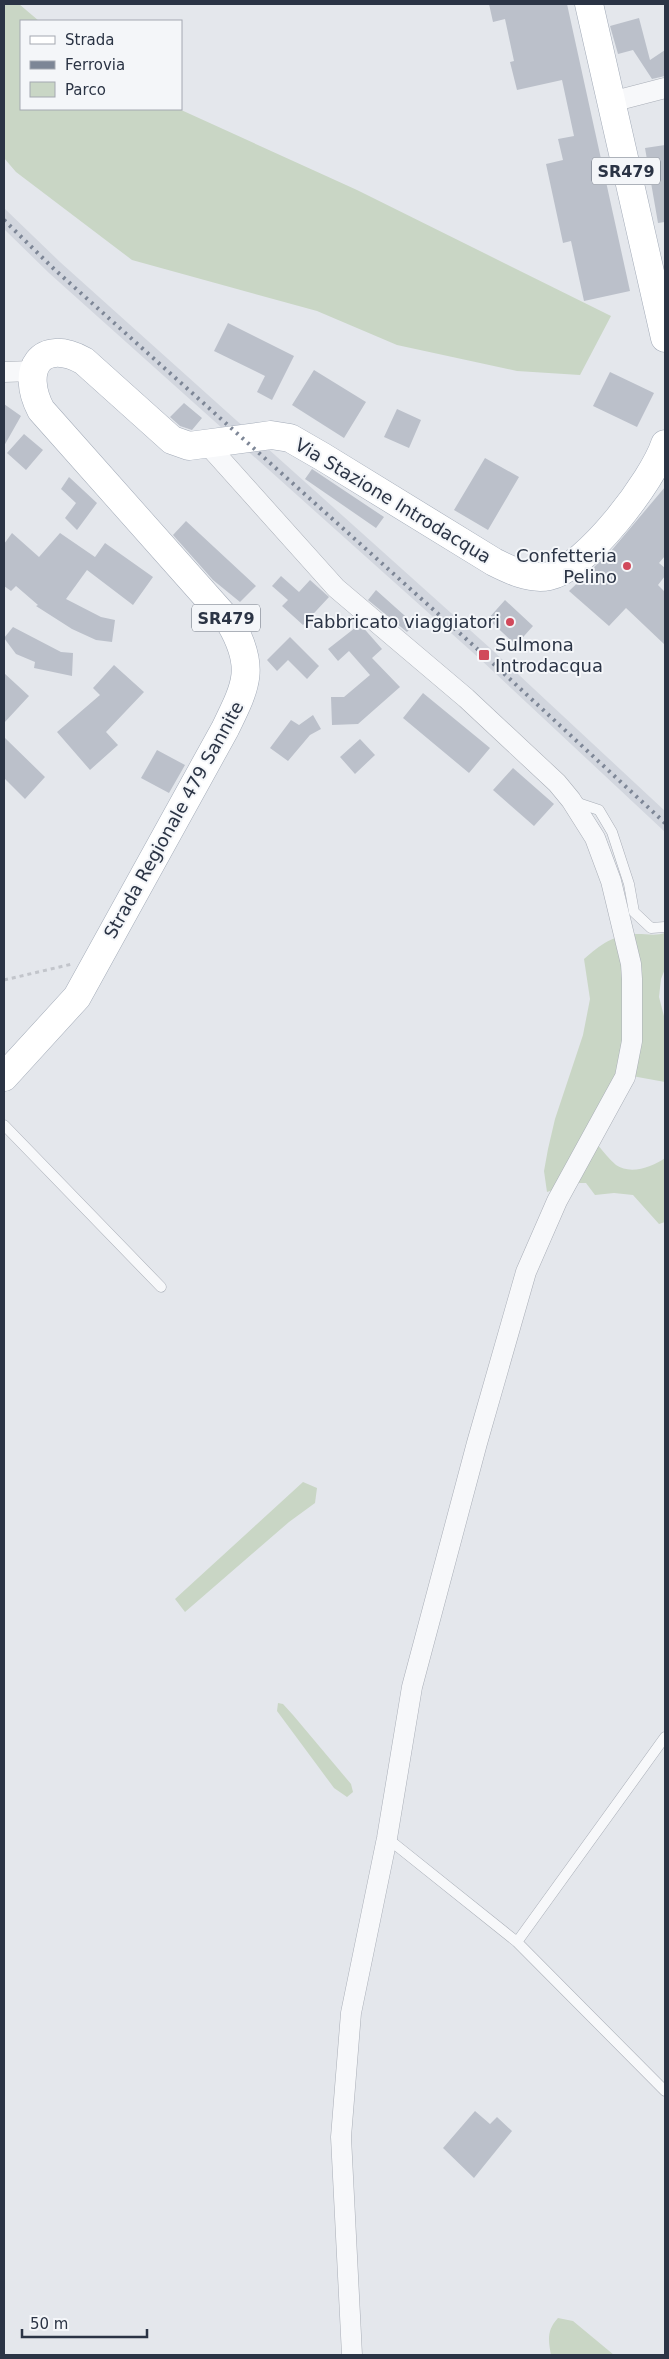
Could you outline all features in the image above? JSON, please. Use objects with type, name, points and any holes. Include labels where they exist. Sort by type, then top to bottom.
[{"type":"main road","name":"SR479","points":[[589,4],[665,338]]},
{"type":"main road","points":[[32,371],[38,361],[49,355],[73,355],[84,361],[172,440],[189,446],[207,444]]},
{"type":"main road","name":"Strada Regionale 479 Sannite","points":[[4,1077],[77,997],[229,722],[244,692],[247,662],[242,642],[231,624],[41,410],[34,398],[32,371]]},
{"type":"main road","name":"Via Stazione Introdacqua","points":[[207,444],[271,435],[290,438],[494,562],[521,574],[542,577],[560,572],[594,545],[635,497],[648,478],[665,444]]},
{"type":"street","points":[[611,102],[665,88]]},
{"type":"street","points":[[4,372],[32,371]]},
{"type":"street","points":[[207,444],[336,588],[466,698],[557,783],[571,800],[595,838],[611,881],[631,964],[633,992],[630,1062],[618,1094],[546,1223],[519,1293],[412,1687],[387,1838],[351,2012],[340,2137],[352,2355]]},
{"type":"lane","points":[[571,800],[599,810],[612,832],[629,884],[634,912],[651,928],[665,927]]},
{"type":"lane","points":[[4,1125],[162,1288]]},
{"type":"lane","points":[[517,1942],[665,1736]]},
{"type":"lane","points":[[387,1838],[517,1942],[665,2091]]},
{"type":"path","points":[[4,980],[99,957]]},
{"type":"shaded area","points":[[4,208],[60,262],[490,648],[665,811],[665,832],[480,659],[49,273],[4,229]]},
{"type":"green space","points":[[4,4],[19,4],[38,20],[20,20],[20,110],[181,110],[357,190],[611,316],[580,375],[517,371],[397,345],[317,311],[132,260],[16,172],[4,158]]},
{"type":"green space","points":[[665,933],[665,969],[661,979],[659,997],[665,1020],[665,1082],[632,1076],[597,1144],[608,1158],[622,1168],[641,1169],[665,1158],[665,1222],[659,1224],[633,1195],[614,1193],[595,1195],[586,1183],[574,1183],[547,1192],[544,1171],[555,1119],[583,1035],[590,999],[584,959],[614,938],[629,934]]},
{"type":"green space","points":[[303,1482],[317,1488],[315,1503],[289,1522],[185,1612],[175,1599]]},
{"type":"green space","points":[[278,1703],[283,1704],[293,1715],[351,1784],[353,1792],[347,1797],[334,1788],[277,1711]]},
{"type":"green space","points":[[558,2318],[573,2321],[614,2355],[551,2355],[549,2335]]},
{"type":"building","points":[[489,4],[567,4],[630,291],[584,301],[571,241],[563,243],[546,164],[563,160],[558,139],[574,136],[562,80],[517,90],[510,62],[514,61],[505,19],[493,22]]},
{"type":"building","points":[[639,18],[650,60],[665,50],[665,76],[652,79],[633,50],[618,54],[610,26]]},
{"type":"building","points":[[665,145],[665,222],[658,223],[645,148]]},
{"type":"building","points":[[228,323],[294,356],[272,400],[257,392],[265,376],[214,351]]},
{"type":"building","points":[[314,370],[366,402],[344,438],[292,405]]},
{"type":"building","points":[[610,372],[654,393],[637,427],[593,406]]},
{"type":"building","points":[[184,403],[202,418],[192,430],[180,426],[170,417]]},
{"type":"building","points":[[4,404],[21,416],[4,446]]},
{"type":"building","points":[[397,409],[421,420],[409,448],[384,437]]},
{"type":"building","points":[[24,434],[43,450],[26,470],[7,453]]},
{"type":"building","points":[[485,458],[519,477],[488,530],[454,510]]},
{"type":"building","points":[[312,469],[384,517],[376,528],[305,479]]},
{"type":"building","points":[[69,477],[97,503],[77,530],[65,518],[76,503],[61,489]]},
{"type":"building","name":"Confetteria Pelino","points":[[665,487],[665,556],[659,563],[665,568],[665,576],[658,585],[665,592],[665,645],[626,608],[609,626],[569,591],[611,551]]},
{"type":"building","points":[[186,521],[256,586],[240,602],[213,580],[173,535]]},
{"type":"building","points":[[12,533],[39,557],[60,533],[95,557],[105,543],[153,577],[133,605],[87,570],[66,599],[101,617],[115,620],[112,642],[96,640],[72,629],[36,606],[38,605],[16,586],[11,591],[4,586],[4,544]]},
{"type":"building","points":[[281,576],[299,592],[310,580],[329,597],[303,625],[282,606],[288,600],[272,586]]},
{"type":"building","points":[[376,590],[414,624],[407,632],[368,600]]},
{"type":"building","name":"Fabbricato viaggiatori","points":[[505,600],[533,626],[516,645],[488,619]]},
{"type":"building","points":[[360,624],[382,649],[372,658],[400,687],[358,724],[332,725],[331,697],[344,697],[370,675],[349,651],[338,661],[328,649]]},
{"type":"building","points":[[13,627],[61,652],[73,653],[72,676],[34,668],[35,662],[16,654],[4,638]]},
{"type":"building","points":[[290,637],[319,666],[307,679],[288,660],[277,671],[267,660]]},
{"type":"building","points":[[114,665],[144,692],[106,732],[118,745],[90,770],[57,732],[100,695],[93,688]]},
{"type":"building","points":[[4,673],[29,696],[4,723]]},
{"type":"building","points":[[423,693],[490,748],[469,773],[403,718]]},
{"type":"building","points":[[313,715],[321,729],[310,735],[288,761],[270,748],[291,720],[299,725]]},
{"type":"building","points":[[4,737],[45,777],[25,799],[4,778]]},
{"type":"building","points":[[360,739],[375,755],[355,774],[340,757]]},
{"type":"building","points":[[157,750],[185,765],[169,793],[141,778]]},
{"type":"building","points":[[513,768],[554,804],[534,826],[493,790]]},
{"type":"building","points":[[475,2111],[490,2124],[497,2117],[512,2131],[474,2178],[443,2148]]},
{"type":"railway","points":[[4,220],[54,269],[484,655],[665,823]]},
{"type":"place","name":"Confetteria Pelino","points":[[627,566]]},
{"type":"place","name":"Fabbricato viaggiatori","points":[[510,622]]},
{"type":"place","name":"Sulmona Introdacqua","points":[[484,655]]}]
